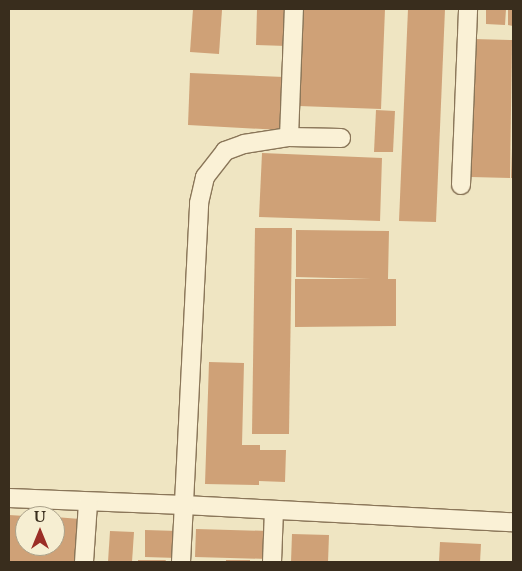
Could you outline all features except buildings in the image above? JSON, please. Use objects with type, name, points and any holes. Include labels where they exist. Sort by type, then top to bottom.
[{"type":"street","points":[[289,137],[294,9]]},
{"type":"street","points":[[461,185],[468,9]]},
{"type":"street","points":[[181,562],[198,203],[205,177],[212,164],[225,150],[244,144],[289,137],[342,138]]},
{"type":"street","points":[[9,498],[513,522]]},
{"type":"street","points":[[84,562],[88,503]]},
{"type":"street","points":[[272,562],[274,510]]}]
